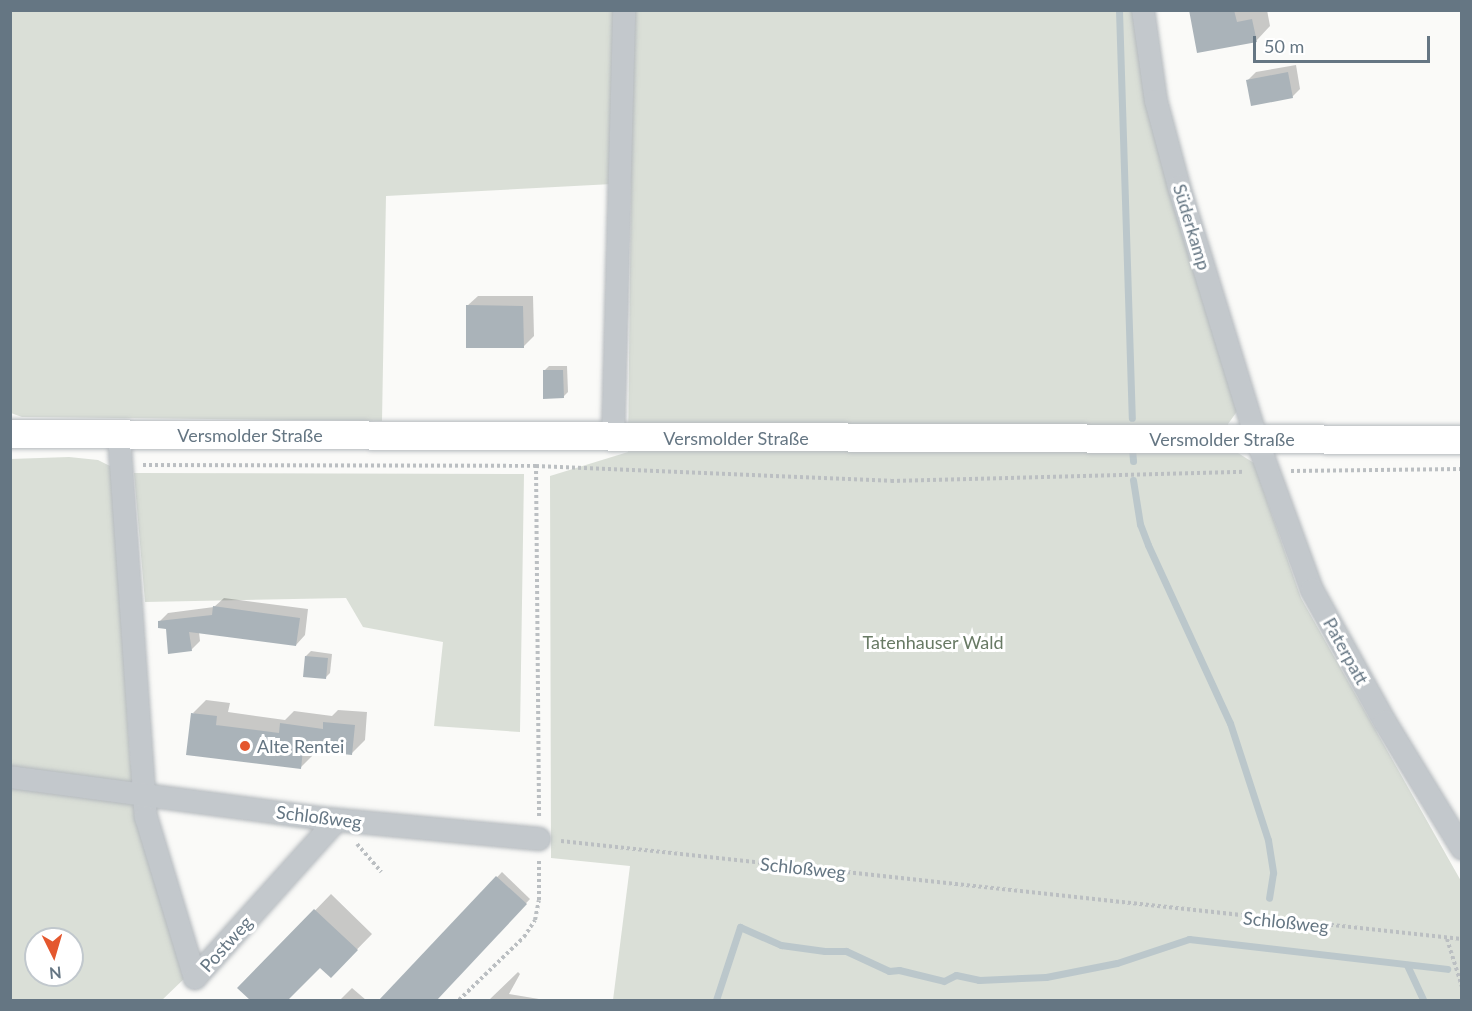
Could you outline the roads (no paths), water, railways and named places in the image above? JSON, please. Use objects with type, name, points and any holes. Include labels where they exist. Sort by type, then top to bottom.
[{"type":"main road","name":"Versmolder Straße","points":[[10,434],[1461,440]]},
{"type":"street","points":[[613,438],[624,10]]},
{"type":"street","name":"Süderkamp","points":[[1143,10],[1156,101],[1179,187],[1257,440]]},
{"type":"street","points":[[119,435],[144,794]]},
{"type":"street","name":"Paterpatt","points":[[1257,440],[1312,590],[1385,722],[1461,848]]},
{"type":"street","name":"Schloßweg","points":[[10,777],[337,820],[539,838]]},
{"type":"street","name":"Postweg","points":[[144,794],[146,817],[195,978],[337,820]]},
{"type":"waterway","points":[[1119,10],[1132,418]]},
{"type":"waterway","points":[[1132,449],[1133,461]]},
{"type":"waterway","points":[[1133,480],[1140,524],[1148,545],[1230,723],[1268,840],[1273,873],[1269,898]]},
{"type":"waterway","points":[[716,1000],[740,927],[781,945],[825,951],[846,951],[889,971],[899,970],[944,981],[956,975],[979,980],[1046,977],[1117,963],[1189,939],[1447,969]]},
{"type":"waterway","points":[[1407,965],[1423,1000]]},
{"type":"place","name":"Alte Rentei","points":[[245,746]]},
{"type":"park label","name":"Tatenhauser Wald","points":[[933,642]]}]
